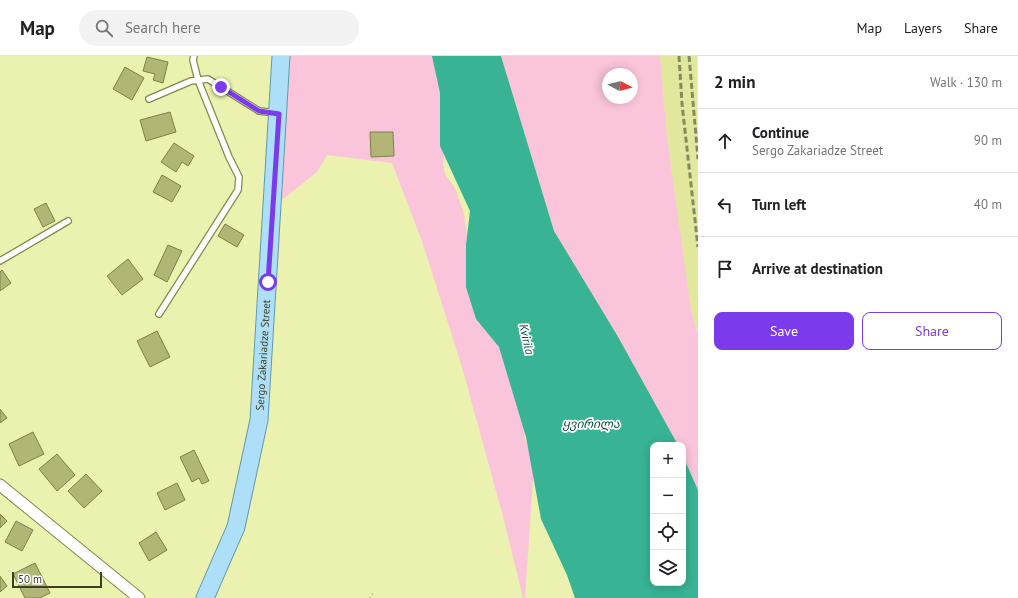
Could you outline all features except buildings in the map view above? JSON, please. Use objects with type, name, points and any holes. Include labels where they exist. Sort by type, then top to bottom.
[{"type":"main road","name":"Sergo Zakariadze Street","points":[[205,598],[236,527],[260,420],[282,56]]},
{"type":"street","points":[[0,485],[139,598]]},
{"type":"lane","points":[[159,314],[238,190],[239,177],[229,157],[198,80],[193,60],[194,56]]},
{"type":"lane","points":[[149,99],[191,81],[208,79],[259,111],[279,114]]},
{"type":"lane","points":[[0,261],[68,221]]},
{"type":"path","points":[[370,598],[374,591]]},
{"type":"shaded area","points":[[288,56],[437,56],[448,107],[443,166],[446,176],[455,188],[464,214],[472,274],[522,407],[525,439],[534,464],[525,598],[523,598],[504,520],[462,367],[422,241],[392,163],[327,155],[317,172],[268,211],[271,113],[288,91]]},
{"type":"shaded area","points":[[501,56],[660,56],[667,137],[691,309],[698,335],[698,490],[686,463],[686,442],[676,442],[617,335],[554,231]]},
{"type":"shaded area","points":[[660,56],[697,56],[698,335],[691,309],[667,137]]},
{"type":"water","name":"ყვირილა","points":[[432,56],[501,56],[554,231],[617,335],[676,442],[650,442],[650,586],[686,586],[686,463],[698,490],[698,598],[575,598],[567,575],[541,519],[526,437],[499,347],[476,319],[466,287],[466,245],[470,211],[440,146],[440,93]]},
{"type":"railway","points":[[679,56],[682,104],[698,247]]},
{"type":"railway","points":[[689,56],[698,159]]},
{"type":"route","points":[[221,87],[259,111],[279,114],[268,282]]},
{"type":"water label","name":"Kvirila","points":[[527,339]]}]
